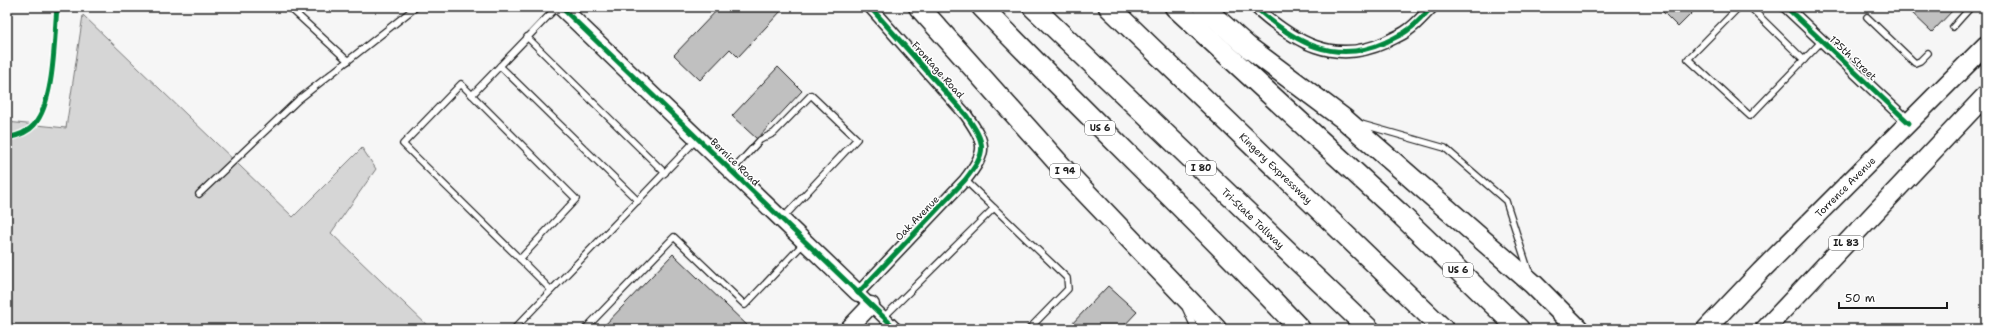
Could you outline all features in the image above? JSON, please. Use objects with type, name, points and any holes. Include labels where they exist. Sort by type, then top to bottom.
[{"type":"highway","name":"I 94","points":[[919,7],[1070,176],[1216,329]]},
{"type":"highway","name":"US 6","points":[[982,7],[1122,150],[1221,246],[1300,329]]},
{"type":"highway","name":"Tri-State Tollway","points":[[1033,7],[1369,329]]},
{"type":"highway","name":"Kingery Expressway","points":[[1109,7],[1443,329]]},
{"type":"highway","name":"US 6","points":[[1175,7],[1398,212],[1519,329]]},
{"type":"highway","points":[[1203,7],[1248,47],[1344,118],[1533,284],[1578,329]]},
{"type":"main road","name":"Torrence Avenue","points":[[1706,329],[1761,271],[1986,45]]},
{"type":"main road","name":"IL 83","points":[[1766,329],[1986,95]]},
{"type":"street","name":"Bernice Road","points":[[561,7],[896,329]]},
{"type":"street","name":"Frontage Road","points":[[870,7],[966,114],[979,134],[982,143],[981,151]]},
{"type":"street","points":[[1255,7],[1288,34],[1310,46],[1352,53],[1372,48],[1408,30],[1432,7]]},
{"type":"street","name":"175th Street","points":[[1786,7],[1909,123]]},
{"type":"street","name":"Oak Avenue","points":[[858,293],[965,180],[975,168],[981,151]]},
{"type":"street","points":[[848,329],[872,305]]},
{"type":"lane","points":[[289,7],[348,61]]},
{"type":"lane","points":[[200,194],[298,100],[416,7]]},
{"type":"lane","points":[[472,95],[557,7]]},
{"type":"lane","points":[[1738,7],[1688,59],[1750,116],[1822,42]]},
{"type":"lane","points":[[1750,7],[1804,60]]},
{"type":"lane","points":[[1953,27],[1971,7]]},
{"type":"lane","points":[[1867,17],[1915,63],[1920,61],[1928,53]]},
{"type":"lane","points":[[527,37],[665,173]]},
{"type":"lane","points":[[500,66],[638,201]]},
{"type":"lane","points":[[520,259],[576,199],[461,84],[403,144],[520,259],[552,290]]},
{"type":"lane","points":[[732,171],[760,140],[774,133],[810,95],[857,139],[782,219]]},
{"type":"lane","points":[[1344,118],[1445,148],[1506,201],[1533,284]]},
{"type":"lane","points":[[514,329],[698,138]]},
{"type":"lane","points":[[965,180],[1067,278],[1068,289],[1029,329]]},
{"type":"lane","points":[[884,317],[994,208]]},
{"type":"lane","points":[[586,329],[674,237],[745,304],[806,242]]},
{"type":"lane","points":[[1175,287],[1195,329]]},
{"type":"shaded area","points":[[83,15],[293,217],[362,148],[376,169],[331,233],[431,329],[7,329],[7,122],[66,128]]},
{"type":"building","points":[[720,7],[779,7],[782,10],[738,57],[730,49],[700,80],[674,55]]},
{"type":"building","points":[[1658,7],[1696,7],[1697,8],[1678,27]]},
{"type":"building","points":[[1911,7],[1956,7],[1932,32],[1909,10]]},
{"type":"building","points":[[778,67],[802,91],[757,139],[732,116]]},
{"type":"building","points":[[673,254],[751,329],[601,329]]},
{"type":"building","points":[[1108,286],[1137,312],[1121,329],[1067,329]]},
{"type":"cycle path","points":[[7,138],[29,130],[41,114],[46,101],[50,85],[54,52],[57,7]]},
{"type":"cycle path","points":[[561,7],[896,329]]},
{"type":"cycle path","points":[[858,293],[965,180],[978,162],[982,148],[978,133],[966,115],[870,7]]},
{"type":"cycle path","points":[[1255,7],[1270,20],[1300,40],[1316,47],[1332,51],[1349,52],[1367,49],[1406,32],[1432,7]]},
{"type":"cycle path","points":[[1786,7],[1909,123]]}]
